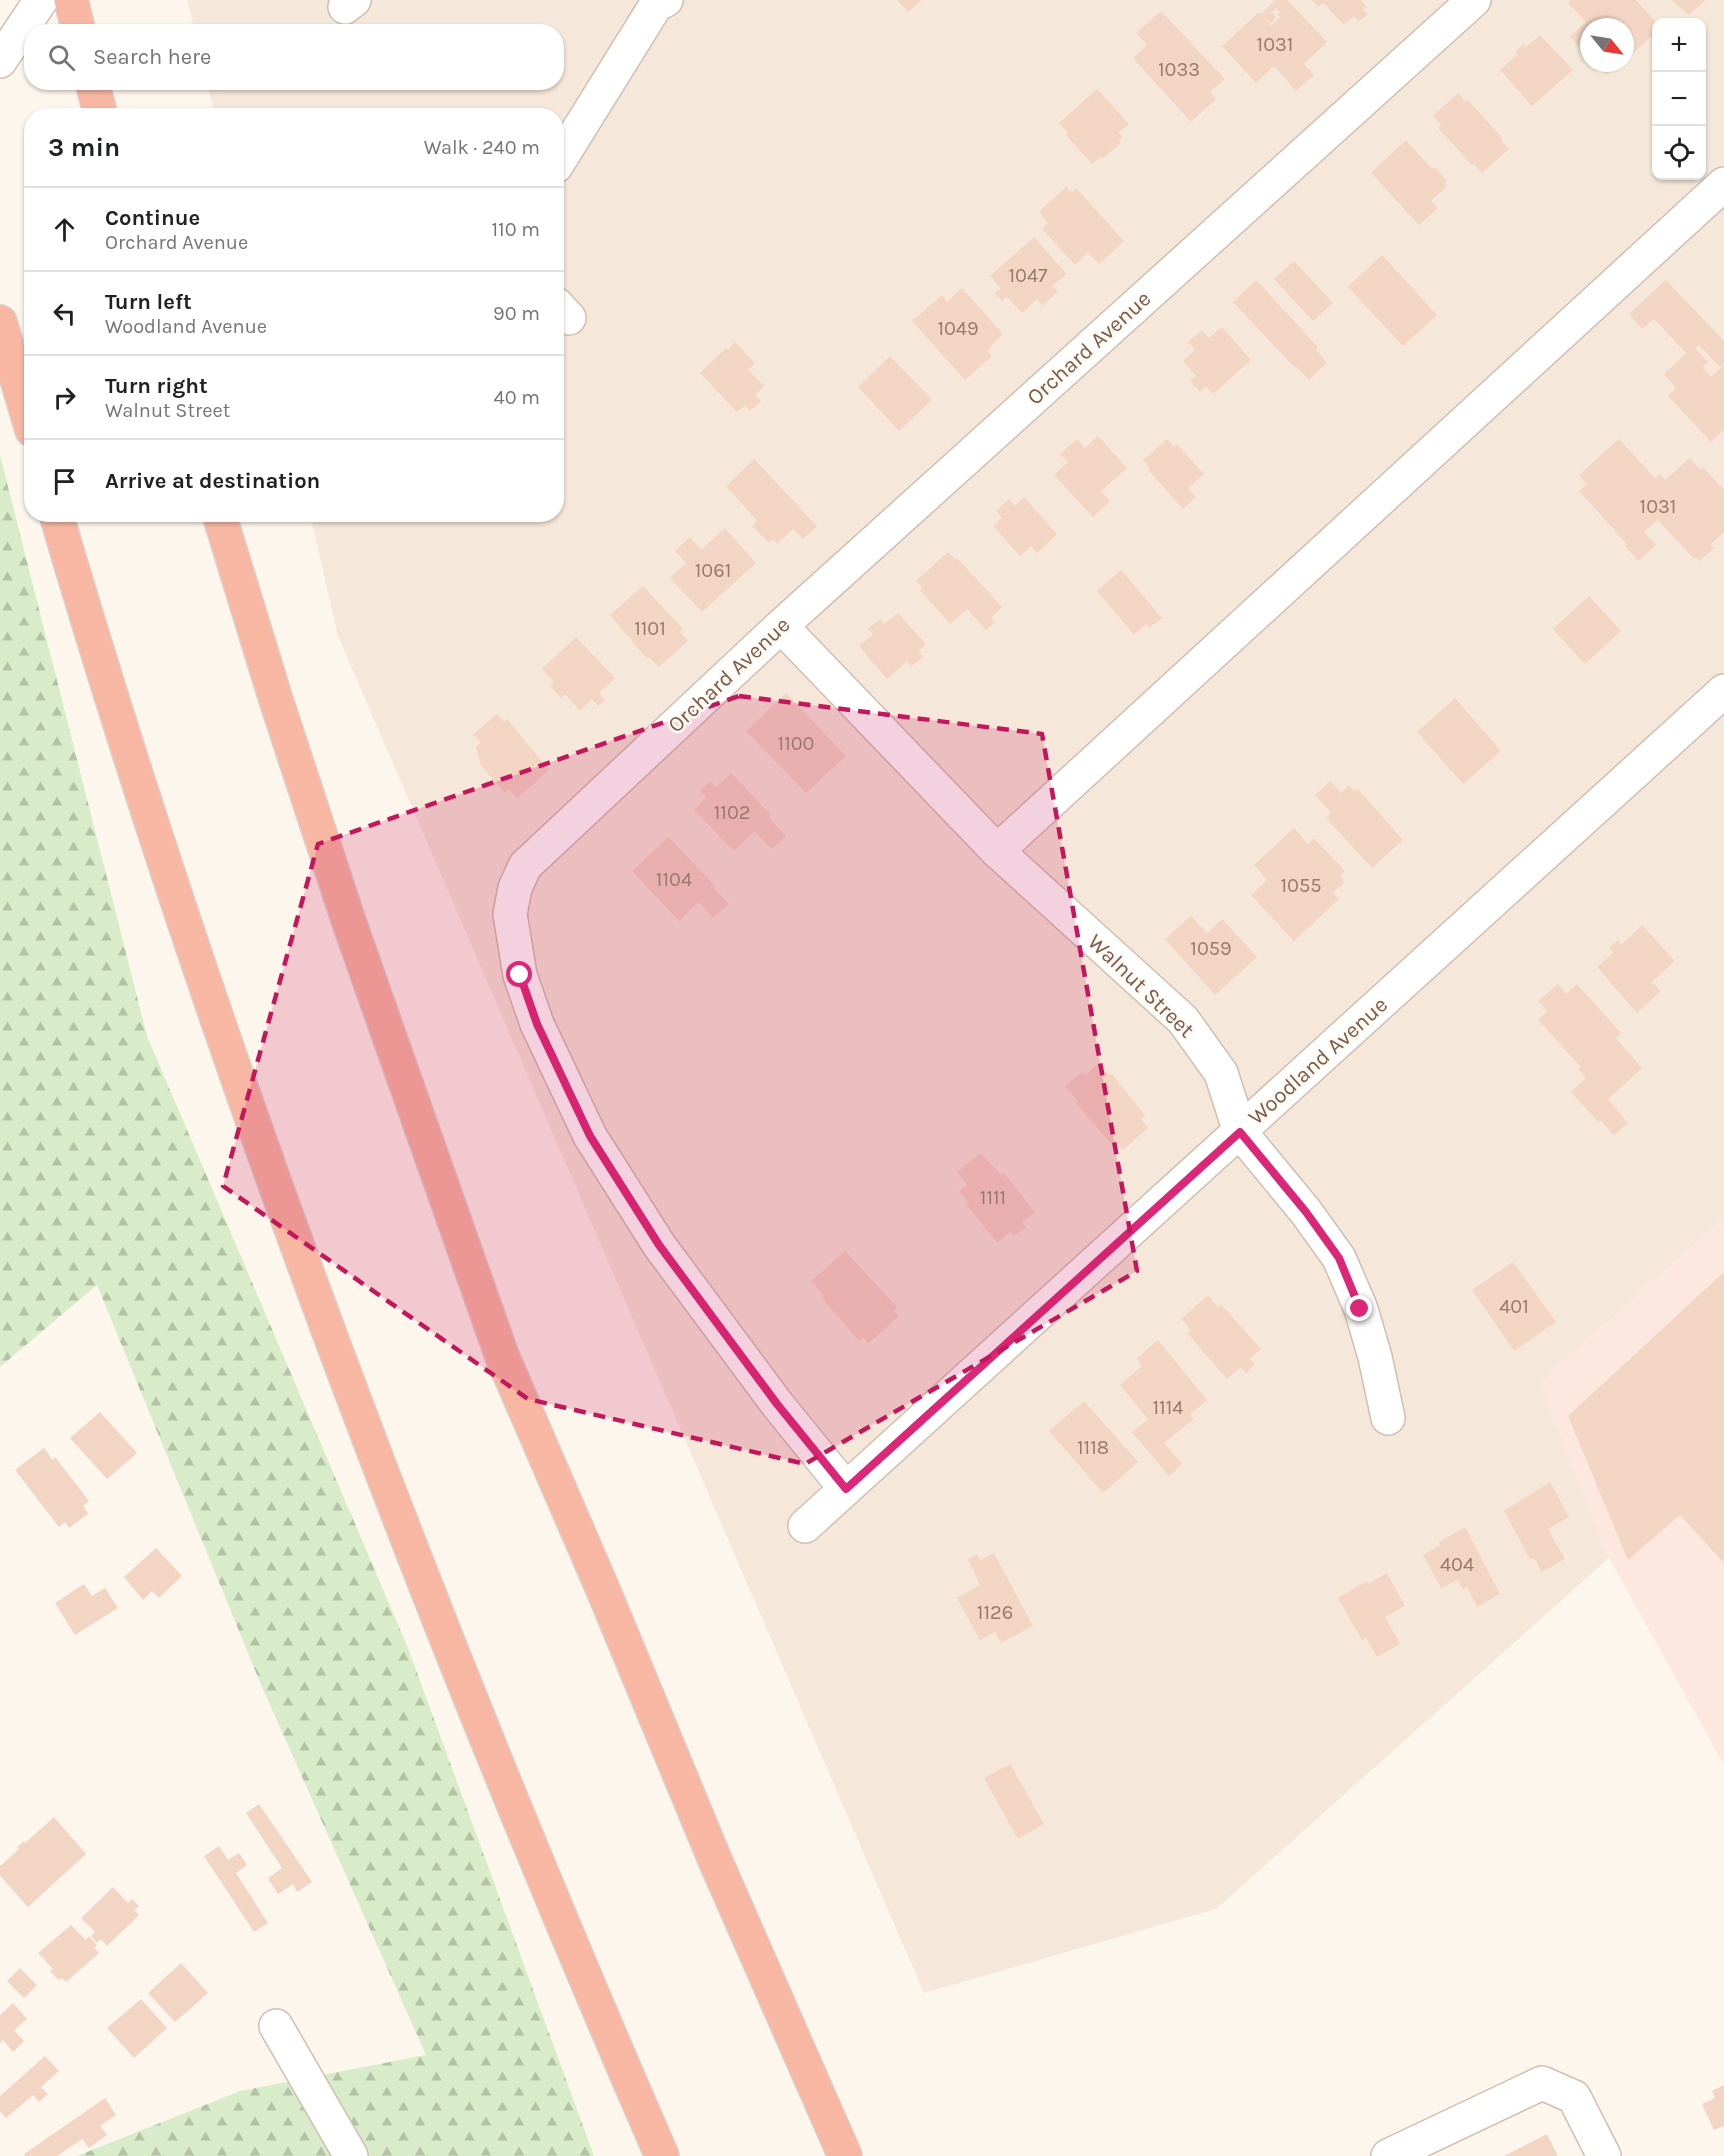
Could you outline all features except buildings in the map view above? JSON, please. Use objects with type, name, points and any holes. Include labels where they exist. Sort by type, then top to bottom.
[{"type":"highway","points":[[71,0],[77,24]]},
{"type":"highway","points":[[94,90],[99,108]]},
{"type":"highway","points":[[0,322],[24,403]]},
{"type":"highway","points":[[58,522],[83,607],[202,976],[320,1312],[420,1574],[574,1953],[662,2156]]},
{"type":"highway","points":[[221,522],[276,700],[345,911],[502,1356],[604,1592],[720,1871],[845,2156]]},
{"type":"street","points":[[25,24],[41,0]]},
{"type":"street","points":[[564,153],[656,5],[666,0]]},
{"type":"street","name":"Orchard Avenue","points":[[846,1489],[777,1404],[659,1245],[590,1136],[537,1024],[520,975],[510,914],[514,888],[525,866],[781,626],[1474,0]]},
{"type":"street","points":[[0,61],[24,25]]},
{"type":"street","points":[[997,851],[1724,184]]},
{"type":"street","name":"Walnut Street","points":[[781,626],[997,851],[1183,1020],[1221,1073],[1240,1132],[1306,1212],[1339,1258],[1364,1319],[1375,1357],[1388,1419]]},
{"type":"street","name":"Woodland Avenue","points":[[804,1526],[1724,691]]},
{"type":"street","points":[[276,2026],[351,2156]]},
{"type":"street","points":[[1388,2156],[1542,2083],[1574,2097],[1604,2156]]},
{"type":"highlighted area","points":[[739,696],[1042,734],[1137,1271],[805,1464],[528,1399],[223,1186],[318,844]]},
{"type":"shaded area","points":[[187,0],[1724,0],[1724,1217],[1540,1383],[1609,1558],[1216,1909],[924,1993],[338,636],[312,522],[564,522],[564,108],[213,108],[209,90],[564,90],[564,24],[193,24]]},
{"type":"shaded area","points":[[1724,1217],[1724,1765],[1609,1558],[1540,1383]]},
{"type":"green space","points":[[0,455],[147,1036],[408,1648],[594,2156],[77,2156],[240,2091],[426,2055],[262,1687],[97,1285],[0,1367]]},
{"type":"route","points":[[520,975],[537,1024],[590,1136],[659,1245],[777,1404],[846,1489],[1240,1132],[1306,1212],[1339,1258],[1360,1309]]}]
